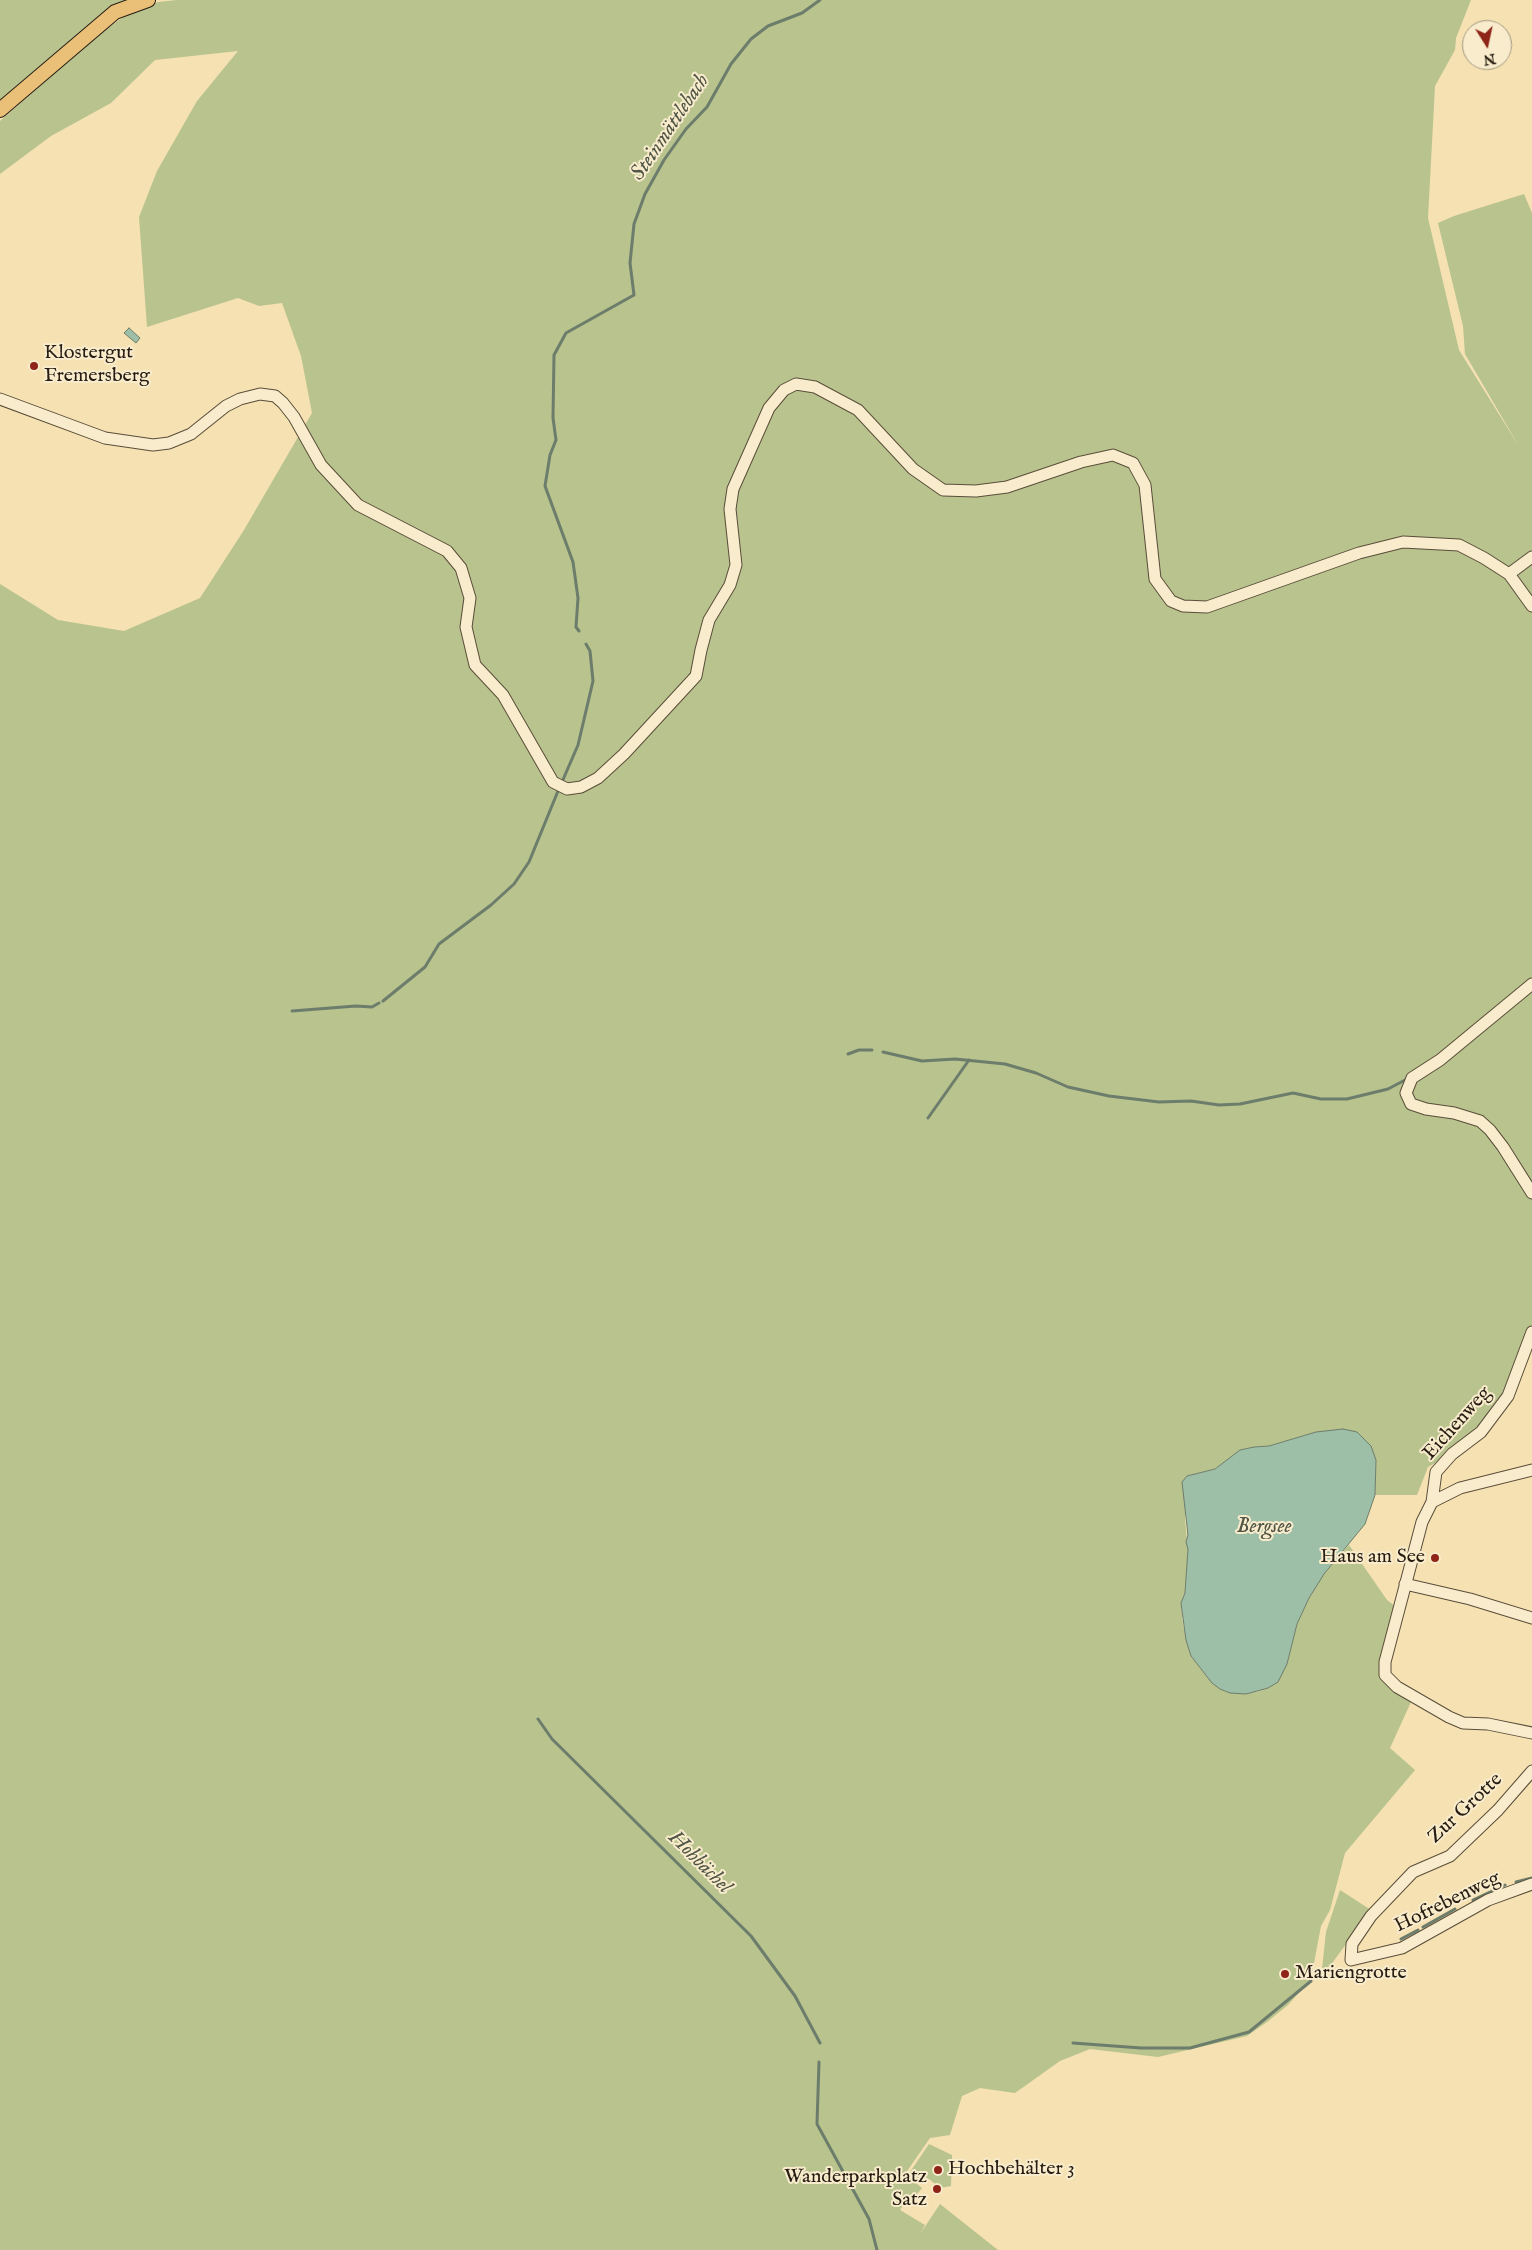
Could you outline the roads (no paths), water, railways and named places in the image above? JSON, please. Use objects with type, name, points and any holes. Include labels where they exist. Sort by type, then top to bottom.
[{"type":"main road","points":[[0,110],[115,12],[148,0]]},
{"type":"street","points":[[0,399],[105,438],[153,445],[169,443],[191,434],[226,406],[240,400],[260,394],[275,396],[294,417],[320,465],[358,505],[447,551],[461,568],[470,598],[466,627],[475,666],[503,695],[553,782],[567,789],[582,787],[598,778],[624,754],[696,676],[700,650],[709,620],[730,584],[736,565],[730,509],[733,489],[769,408],[784,390],[796,384],[815,387],[858,410],[913,469],[943,490],[976,491],[1007,487],[1081,462],[1113,455],[1132,463],[1145,485],[1155,578],[1171,601],[1183,606],[1207,607],[1359,553],[1404,542],[1459,545],[1509,574],[1532,606]]},
{"type":"street","points":[[1509,574],[1532,557]]},
{"type":"street","points":[[1532,984],[1440,1060],[1412,1078],[1406,1093],[1411,1104],[1426,1109],[1454,1113],[1480,1121],[1490,1130],[1503,1147],[1532,1193]]},
{"type":"street","name":"Eichenweg","points":[[1532,1332],[1508,1396],[1481,1432],[1452,1454],[1436,1472],[1432,1502],[1422,1522],[1385,1662],[1386,1676],[1397,1687],[1456,1720],[1532,1733]]},
{"type":"street","points":[[1432,1502],[1460,1488],[1532,1470]]},
{"type":"street","points":[[1405,1584],[1470,1599],[1532,1618]]},
{"type":"street","name":"Zur Grotte","points":[[1350,1960],[1352,1944],[1371,1916],[1413,1872],[1450,1856],[1498,1810],[1532,1772]]},
{"type":"street","name":"Hofrebenweg","points":[[1350,1960],[1402,1948],[1488,1900],[1532,1884]]},
{"type":"water","points":[[129,328],[140,338],[136,343],[124,333]]},
{"type":"water","name":"Bergsee","points":[[1343,1429],[1357,1432],[1371,1446],[1376,1460],[1375,1495],[1365,1524],[1324,1574],[1309,1598],[1297,1624],[1287,1664],[1278,1682],[1268,1688],[1246,1694],[1230,1693],[1220,1689],[1212,1683],[1191,1656],[1186,1640],[1181,1603],[1185,1593],[1188,1549],[1186,1542],[1188,1535],[1182,1482],[1187,1476],[1215,1469],[1240,1450],[1269,1446],[1316,1432]]},
{"type":"waterway","name":"Steinmättlebach","points":[[579,631],[576,627],[578,598],[573,562],[545,486],[550,455],[556,440],[553,418],[554,355],[566,333],[634,295],[630,263],[634,224],[645,194],[664,160],[686,129],[707,107],[731,64],[751,39],[768,26],[802,13],[820,0]]},
{"type":"waterway","name":"Steinmättlebach","points":[[562,782],[578,745],[593,681],[590,651],[586,644]]},
{"type":"waterway","points":[[383,1001],[425,967],[439,944],[491,905],[514,884],[529,862],[558,791]]},
{"type":"waterway","points":[[292,1011],[356,1006],[372,1007],[379,1003]]},
{"type":"waterway","points":[[848,1054],[859,1050],[872,1050]]},
{"type":"waterway","points":[[883,1052],[922,1061],[955,1059],[1005,1064],[1036,1073],[1068,1087],[1109,1096],[1159,1102],[1191,1101],[1219,1105],[1240,1104],[1293,1093],[1321,1099],[1347,1099],[1388,1089],[1407,1079]]},
{"type":"waterway","points":[[928,1118],[969,1060]]},
{"type":"waterway","name":"Hohbächel","points":[[538,1719],[552,1739],[751,1936],[795,1996],[820,2043]]},
{"type":"waterway","points":[[1516,1882],[1532,1878]]},
{"type":"waterway","points":[[1473,1900],[1505,1885]]},
{"type":"waterway","points":[[1423,1927],[1455,1909]]},
{"type":"waterway","points":[[1401,1939],[1418,1930]]},
{"type":"waterway","points":[[1073,2043],[1141,2048],[1190,2048],[1249,2032],[1311,1981]]},
{"type":"waterway","name":"Hohbächel","points":[[819,2062],[817,2124],[869,2219],[877,2250]]},
{"type":"place","name":"Klostergut Fremersberg","points":[[34,366]]},
{"type":"place","name":"Haus am See","points":[[1435,1558]]},
{"type":"place","name":"Mariengrotte","points":[[1285,1974]]},
{"type":"place","name":"Hochbehälter 3","points":[[938,2170]]},
{"type":"place","name":"Wanderparkplatz Satz","points":[[937,2189]]}]
